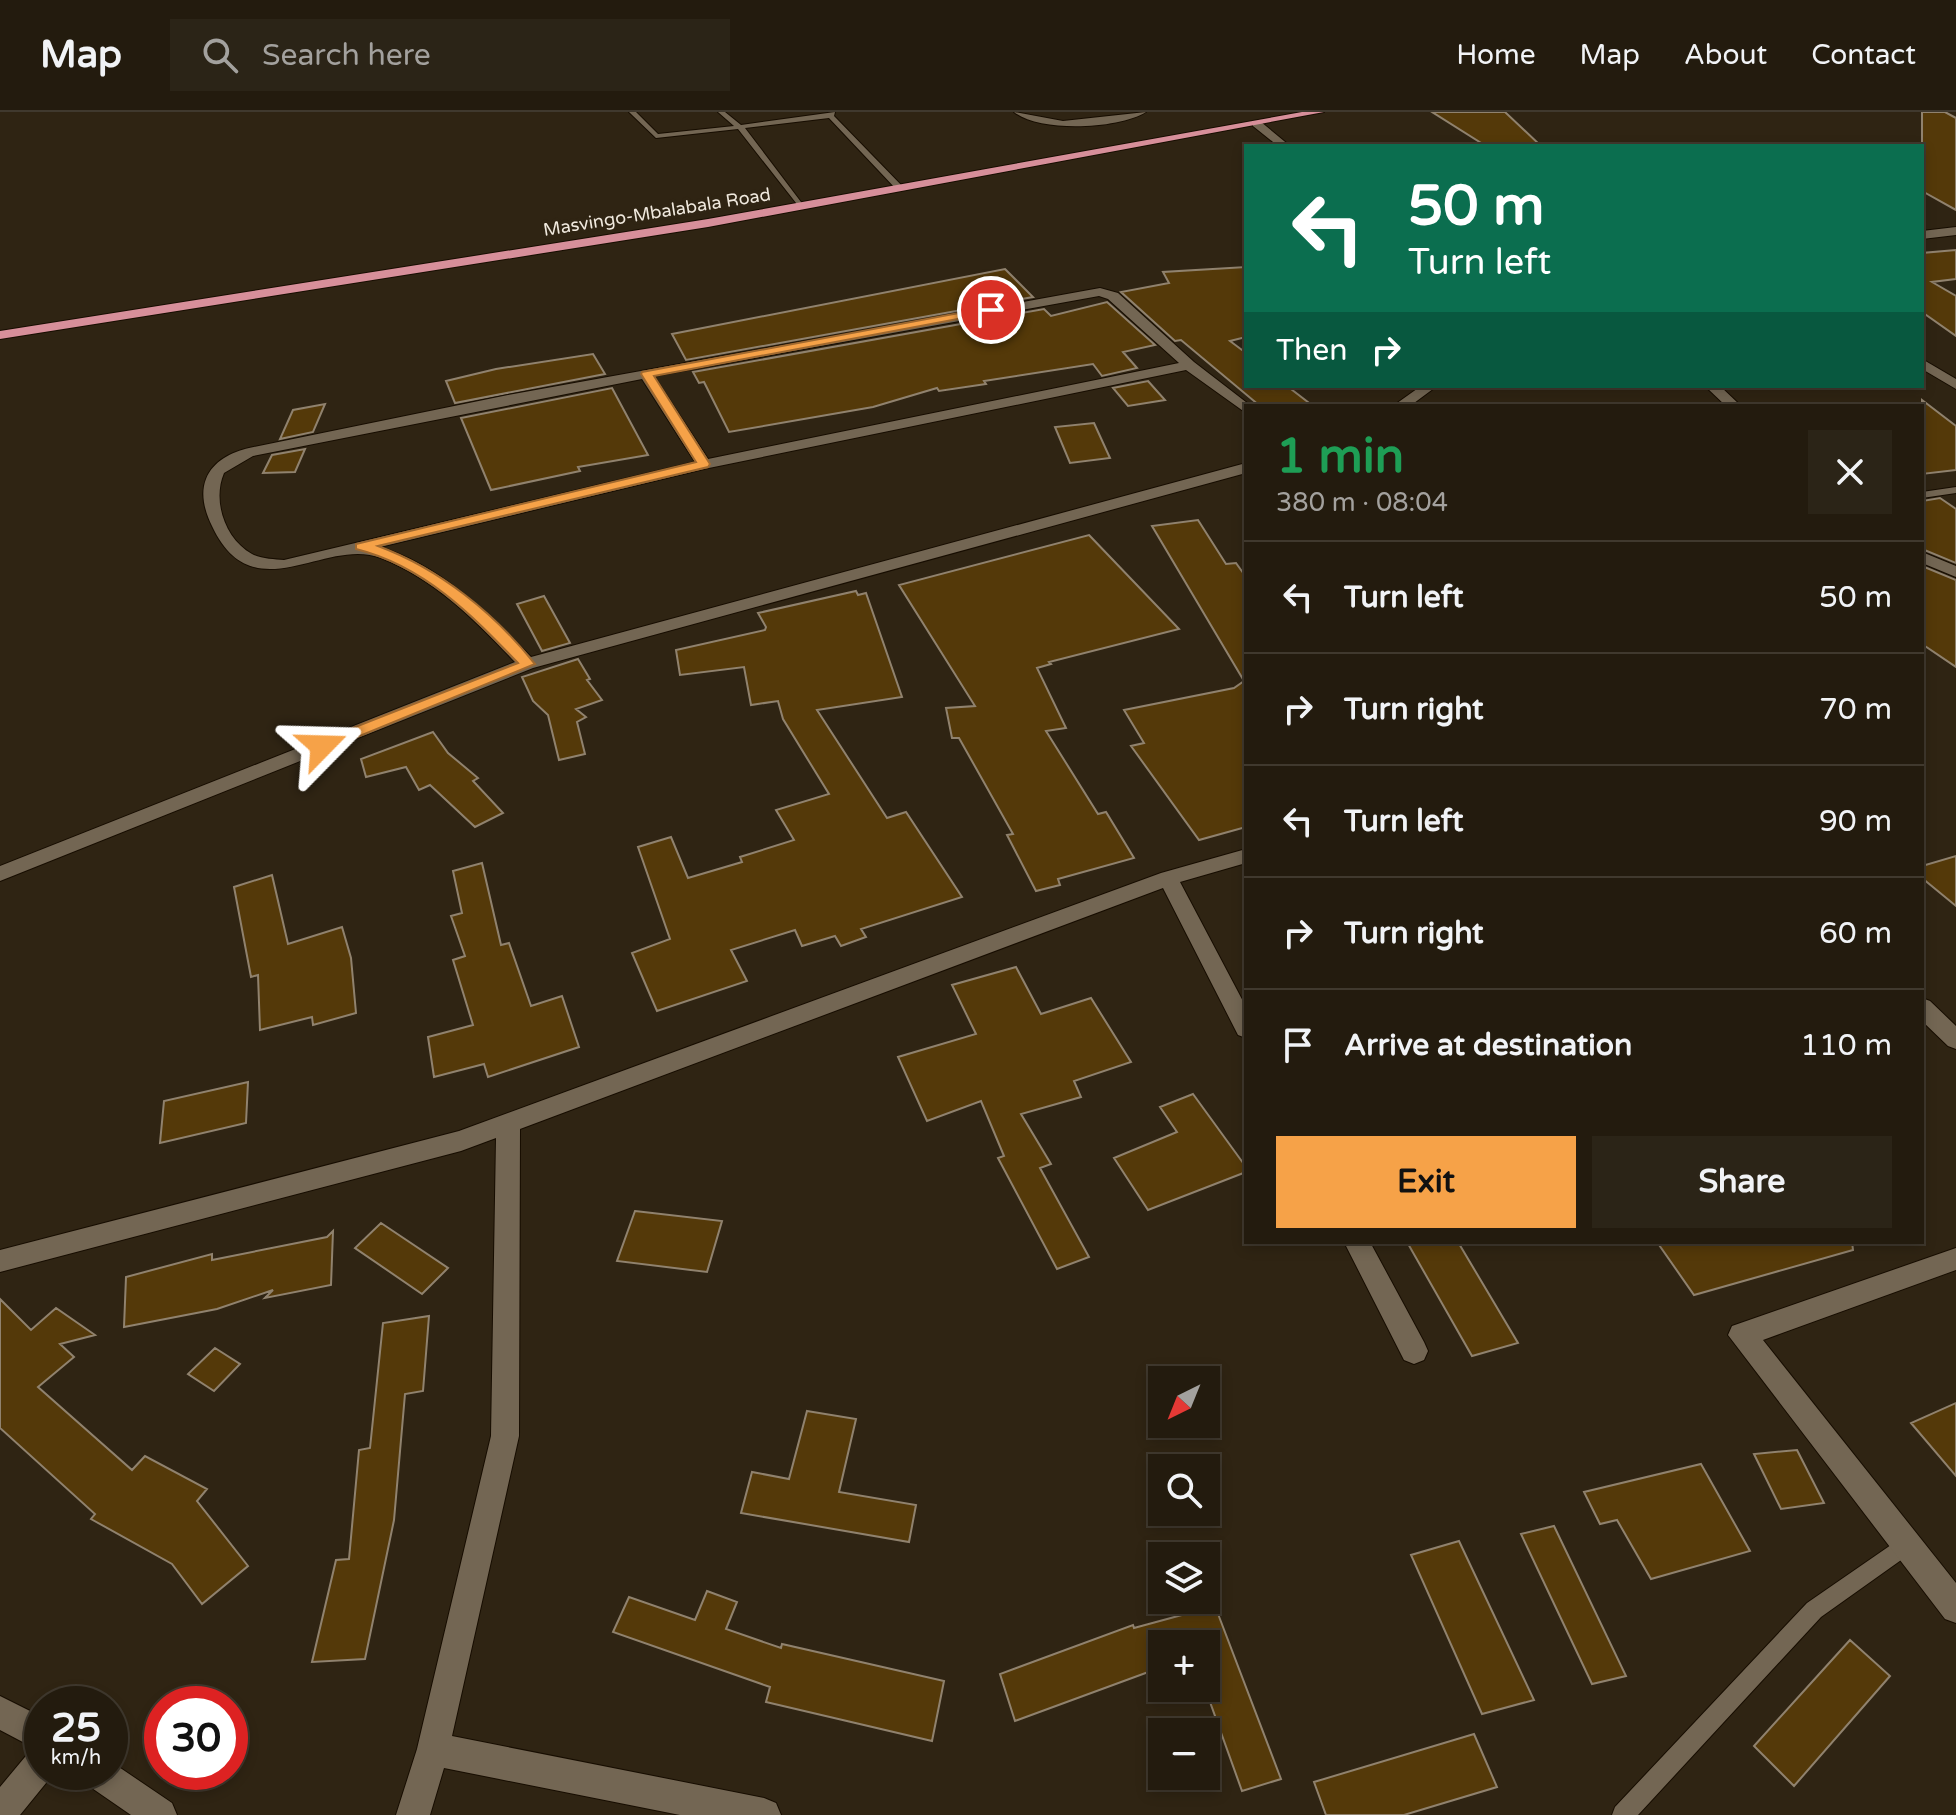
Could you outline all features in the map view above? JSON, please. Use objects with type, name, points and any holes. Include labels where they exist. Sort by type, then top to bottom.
[{"type":"highway","name":"Masvingo-Mbalabala Road","points":[[0,335],[800,206],[1319,112]]},
{"type":"street","points":[[1019,112],[1036,122],[1060,126],[1141,112]]},
{"type":"street","points":[[1257,124],[1282,144]]},
{"type":"street","points":[[1924,235],[1956,231]]},
{"type":"street","points":[[1189,365],[704,464],[284,565],[248,559],[228,542],[210,503],[215,475],[226,463],[249,452],[508,399],[1100,292],[1113,296],[1189,365],[1244,407]]},
{"type":"street","points":[[1924,364],[1956,385]]},
{"type":"street","points":[[646,374],[704,464]]},
{"type":"street","points":[[1403,404],[1427,388]]},
{"type":"street","points":[[1714,388],[1732,404]]},
{"type":"street","points":[[0,874],[527,664],[1244,469]]},
{"type":"street","points":[[361,546],[376,550],[435,579],[469,604],[527,664]]},
{"type":"street","points":[[1924,558],[1956,572]]},
{"type":"street","points":[[0,1261],[461,1141],[1168,878],[1244,857]]},
{"type":"street","points":[[1168,878],[1244,1025]]},
{"type":"street","points":[[1924,1009],[1956,1040]]},
{"type":"street","points":[[413,1815],[433,1749],[505,1436],[508,1123]]},
{"type":"street","points":[[1358,1244],[1414,1351]]},
{"type":"street","points":[[1956,1259],[1742,1335],[1904,1546],[1956,1608]]},
{"type":"street","points":[[0,1712],[24,1725]]},
{"type":"street","points":[[433,1749],[764,1815]]},
{"type":"street","points":[[0,1813],[24,1784]]},
{"type":"street","points":[[124,1790],[160,1815]]},
{"type":"lane","points":[[632,112],[656,136],[831,114],[900,188]]},
{"type":"lane","points":[[721,112],[740,127],[800,206]]},
{"type":"lane","points":[[775,112],[785,122]]},
{"type":"lane","points":[[1924,495],[1956,490]]},
{"type":"lane","points":[[1623,1815],[1814,1610],[1904,1546]]},
{"type":"building","points":[[1432,112],[1505,112],[1539,144],[1483,144]]},
{"type":"building","points":[[1922,112],[1945,112],[1956,118],[1956,210],[1924,192]]},
{"type":"building","points":[[1956,250],[1956,279],[1932,282],[1956,296],[1956,336],[1924,313],[1924,253]]},
{"type":"building","points":[[1244,267],[1244,338],[1230,341],[1244,352],[1244,388],[1290,388],[1310,404],[1258,404],[1181,340],[1175,341],[1121,292],[1169,283],[1163,272]]},
{"type":"building","points":[[1005,269],[1033,297],[686,360],[672,334]]},
{"type":"building","points":[[1107,302],[1155,345],[1123,352],[1137,368],[1102,376],[1093,364],[984,381],[986,384],[939,391],[937,388],[873,407],[729,432],[704,382],[699,383],[693,372],[1044,309],[1051,316]]},
{"type":"building","points":[[593,354],[605,374],[455,403],[446,381],[496,369]]},
{"type":"building","points":[[1148,381],[1165,400],[1128,406],[1113,388]]},
{"type":"building","points":[[612,388],[648,455],[578,467],[580,471],[491,490],[461,418]]},
{"type":"building","points":[[1922,400],[1956,426],[1956,470],[1924,474]]},
{"type":"building","points":[[325,404],[313,432],[280,439],[293,410]]},
{"type":"building","points":[[1094,423],[1110,458],[1070,463],[1055,427]]},
{"type":"building","points":[[305,449],[295,472],[263,473],[272,455]]},
{"type":"building","points":[[1940,498],[1956,509],[1956,563],[1924,550],[1924,501]]},
{"type":"building","points":[[1198,520],[1226,564],[1236,563],[1244,574],[1244,681],[1152,526]]},
{"type":"building","points":[[1089,535],[1179,629],[1049,662],[1051,664],[1037,668],[1066,728],[1046,731],[1098,814],[1106,812],[1134,858],[1058,879],[1060,885],[1036,891],[1007,835],[1013,834],[959,738],[952,738],[946,708],[975,706],[899,585]]},
{"type":"building","points":[[1924,567],[1956,580],[1956,667],[1924,645]]},
{"type":"building","points":[[856,591],[858,595],[866,593],[902,697],[817,710],[887,818],[906,812],[962,897],[861,929],[866,937],[841,946],[835,936],[802,946],[795,930],[731,950],[747,981],[657,1011],[632,953],[670,939],[638,847],[671,837],[688,878],[742,862],[740,857],[794,840],[776,810],[829,794],[783,719],[778,701],[751,705],[744,667],[680,675],[676,650],[765,630],[758,613]]},
{"type":"building","points":[[544,596],[570,643],[542,651],[517,604]]},
{"type":"building","points":[[578,659],[590,679],[587,680],[602,700],[576,709],[586,717],[577,722],[585,754],[559,760],[548,715],[533,701],[522,677]]},
{"type":"building","points":[[1244,681],[1244,828],[1199,840],[1131,746],[1144,743],[1124,710],[1234,688]]},
{"type":"building","points":[[433,732],[448,753],[478,778],[473,781],[503,813],[475,827],[430,785],[419,790],[406,767],[366,777],[361,759]]},
{"type":"building","points":[[1956,856],[1956,906],[1924,880],[1924,865]]},
{"type":"building","points":[[482,863],[501,945],[509,943],[531,1006],[562,996],[579,1047],[488,1077],[484,1064],[434,1077],[428,1037],[473,1025],[453,960],[465,956],[451,916],[462,913],[453,871]]},
{"type":"building","points":[[272,875],[288,944],[342,927],[351,958],[356,1013],[313,1025],[312,1017],[260,1030],[258,975],[251,977],[234,887]]},
{"type":"building","points":[[1016,967],[1041,1014],[1091,998],[1131,1062],[1074,1081],[1081,1097],[1021,1114],[1051,1164],[1040,1168],[1089,1257],[1057,1269],[998,1158],[1004,1156],[981,1101],[927,1121],[898,1057],[976,1034],[952,985]]},
{"type":"building","points":[[248,1082],[246,1123],[160,1143],[164,1101]]},
{"type":"building","points":[[1193,1094],[1244,1164],[1244,1173],[1148,1210],[1114,1158],[1177,1132],[1160,1107]]},
{"type":"building","points":[[635,1211],[722,1221],[707,1272],[617,1261]]},
{"type":"building","points":[[381,1223],[448,1268],[422,1294],[355,1248]]},
{"type":"building","points":[[333,1231],[331,1285],[265,1298],[273,1290],[217,1309],[124,1327],[126,1277],[212,1254],[212,1260],[327,1237]]},
{"type":"building","points":[[1408,1244],[1459,1244],[1518,1343],[1472,1356]]},
{"type":"building","points":[[1658,1244],[1852,1244],[1853,1250],[1694,1295]]},
{"type":"building","points":[[0,1299],[31,1330],[56,1308],[95,1335],[60,1344],[74,1357],[38,1387],[132,1470],[145,1456],[207,1489],[197,1501],[248,1566],[202,1604],[172,1564],[91,1519],[95,1514],[0,1428]]},
{"type":"building","points":[[429,1316],[423,1391],[405,1394],[394,1520],[365,1659],[312,1662],[336,1560],[349,1559],[359,1450],[370,1448],[383,1323]]},
{"type":"building","points":[[215,1348],[240,1364],[214,1391],[188,1374]]},
{"type":"building","points":[[1956,1403],[1956,1476],[1911,1423]]},
{"type":"building","points":[[807,1411],[856,1419],[839,1492],[916,1505],[909,1542],[741,1513],[752,1472],[789,1479]]},
{"type":"building","points":[[1797,1450],[1824,1503],[1781,1509],[1754,1454]]},
{"type":"building","points":[[1701,1464],[1750,1551],[1651,1579],[1617,1520],[1600,1524],[1584,1492]]},
{"type":"building","points":[[1554,1526],[1626,1676],[1592,1684],[1521,1534]]},
{"type":"building","points":[[1459,1541],[1534,1700],[1482,1714],[1411,1555]]},
{"type":"building","points":[[707,1591],[737,1602],[726,1629],[781,1648],[782,1644],[944,1681],[932,1741],[766,1702],[770,1687],[613,1632],[629,1597],[695,1620]]},
{"type":"building","points":[[1186,1614],[1218,1614],[1281,1779],[1242,1791],[1220,1730],[1220,1718],[1216,1718],[1210,1702],[1220,1702],[1220,1630],[1148,1630],[1148,1672],[1015,1721],[1000,1674],[1133,1625],[1134,1628]]},
{"type":"building","points":[[1850,1640],[1890,1676],[1794,1786],[1754,1746]]},
{"type":"building","points":[[1474,1734],[1497,1787],[1404,1815],[1326,1815],[1314,1782]]},
{"type":"route","points":[[322,746],[527,664],[469,604],[435,579],[376,550],[361,546],[704,464],[646,374],[991,310]]}]
